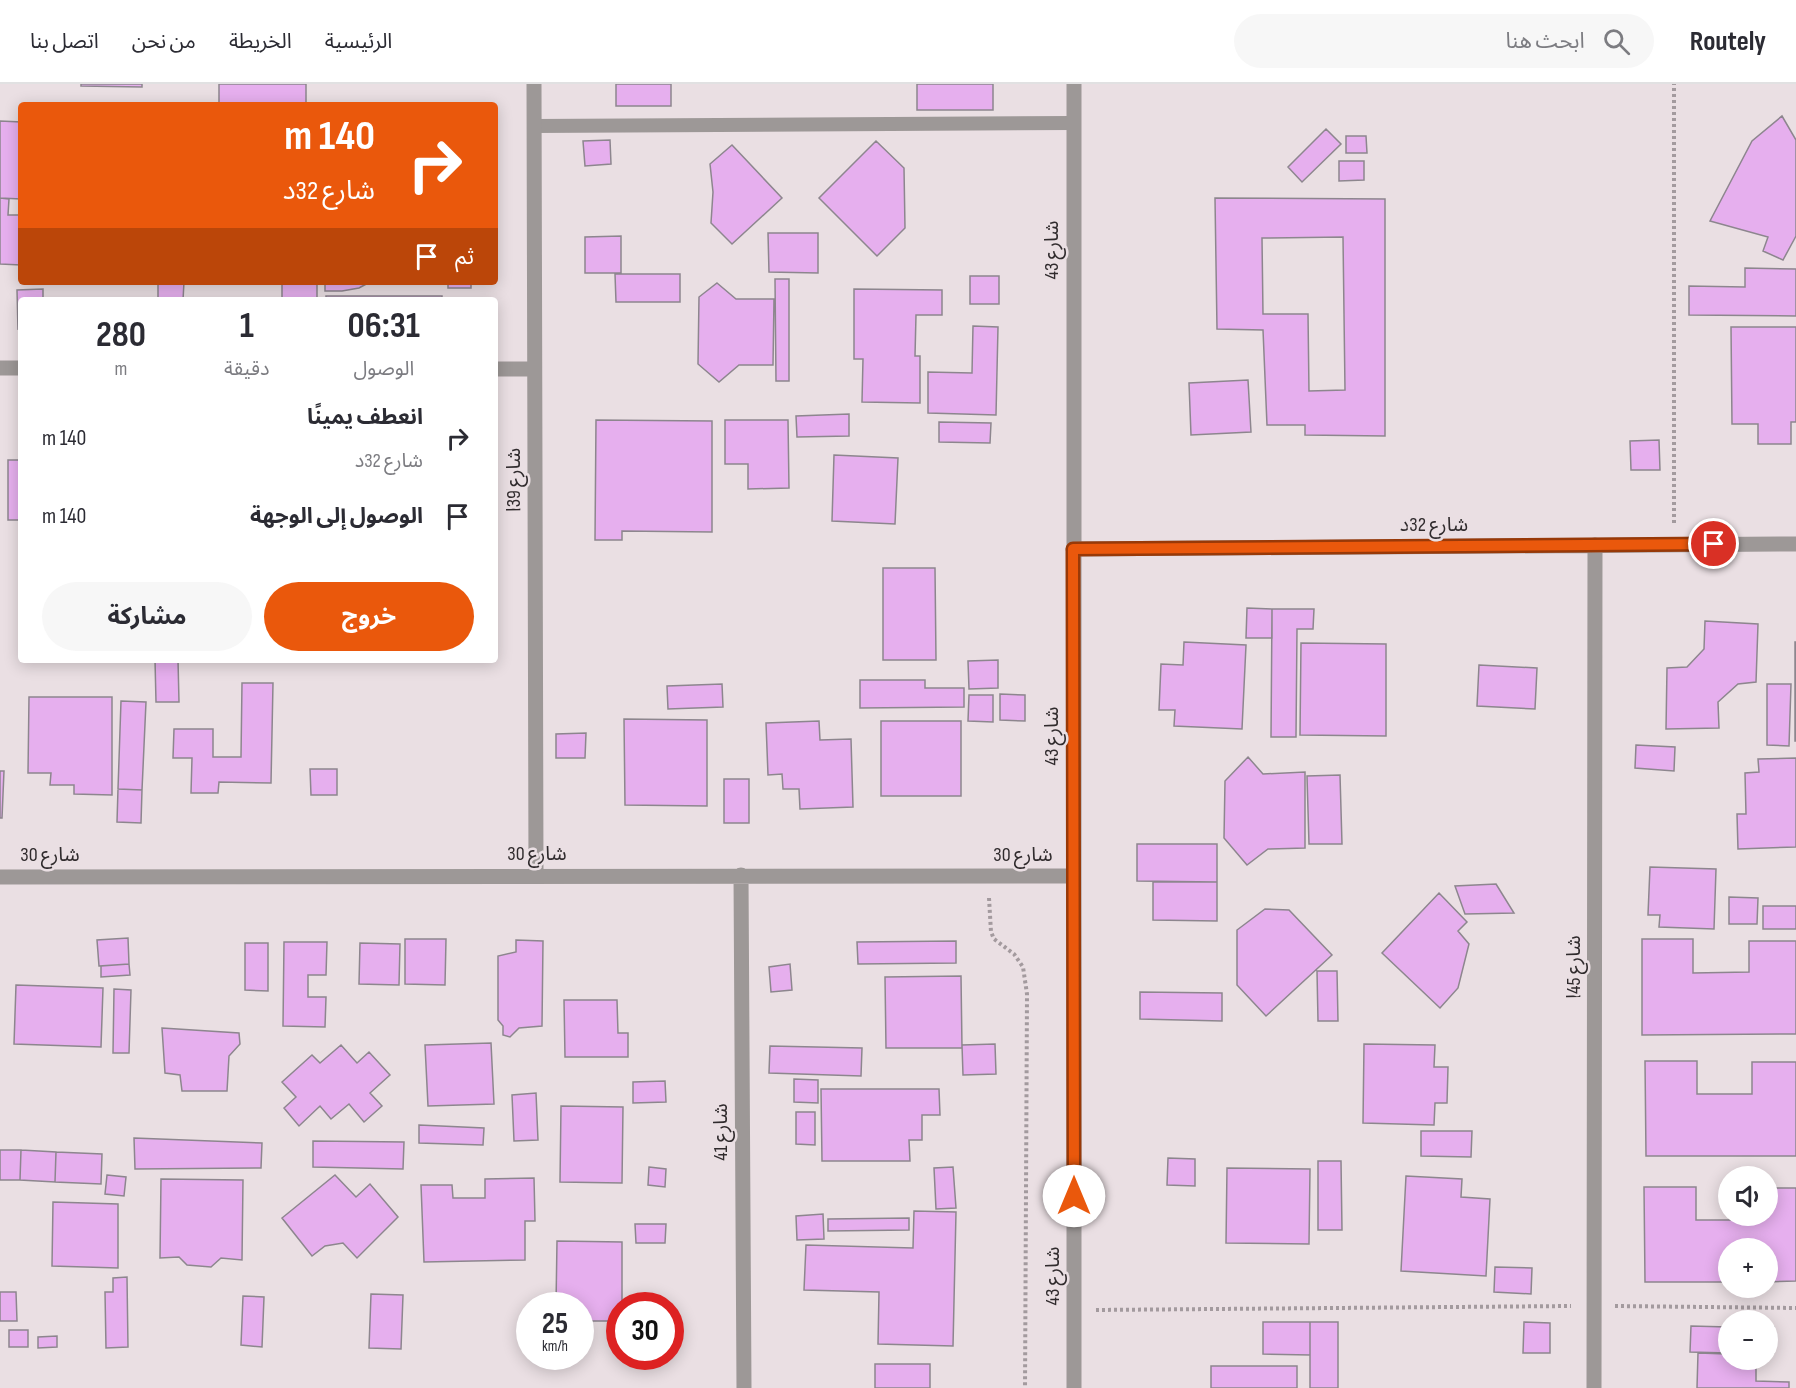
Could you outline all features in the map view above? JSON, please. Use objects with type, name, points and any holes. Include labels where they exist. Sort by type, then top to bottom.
[{"type":"street","name":"شارع 39ا","points":[[534,84],[536,875]]},
{"type":"street","name":"شارع 43","points":[[1074,84],[1074,1388]]},
{"type":"street","points":[[0,368],[18,368]]},
{"type":"street","points":[[498,369],[534,369]]},
{"type":"street","name":"شارع 32د","points":[[1073,549],[1796,544]]},
{"type":"street","name":"شارع 45ا","points":[[1594,1388],[1595,545]]},
{"type":"street","name":"شارع 41","points":[[741,875],[744,1388]]},
{"type":"street","name":"شارع 30","points":[[0,877],[1073,876]]},
{"type":"lane","points":[[534,126],[1073,123]]},
{"type":"path","points":[[1674,84],[1674,545]]},
{"type":"path","points":[[988,876],[991,932],[994,939],[1014,954],[1023,967],[1027,993],[1025,1388]]},
{"type":"path","points":[[1074,1310],[1594,1306],[1796,1308]]},
{"type":"building","points":[[81,84],[142,84],[142,87],[81,86]]},
{"type":"building","points":[[219,84],[306,84],[306,102],[219,102]]},
{"type":"building","points":[[616,84],[671,84],[671,106],[616,106]]},
{"type":"building","points":[[917,84],[993,84],[993,110],[917,110]]},
{"type":"building","points":[[1782,116],[1796,140],[1796,236],[1783,260],[1763,251],[1768,237],[1710,221],[1752,141]]},
{"type":"building","points":[[0,121],[18,122],[18,199],[0,198]]},
{"type":"building","points":[[1326,129],[1341,144],[1302,182],[1288,167]]},
{"type":"building","points":[[1346,136],[1366,136],[1367,153],[1346,153]]},
{"type":"building","points":[[610,140],[611,164],[585,166],[583,141]]},
{"type":"building","points":[[876,141],[904,168],[905,228],[877,256],[819,198]]},
{"type":"building","points":[[732,145],[782,198],[732,244],[711,223],[713,192],[710,164]]},
{"type":"building","points":[[1339,161],[1364,161],[1364,180],[1339,181]]},
{"type":"building","points":[[0,198],[9,199],[8,215],[18,215],[18,265],[0,264]]},
{"type":"building","points":[[1215,198],[1385,199],[1385,436],[1305,435],[1305,425],[1267,425],[1263,330],[1217,329]],"holes":[[[1343,237],[1345,390],[1309,391],[1308,314],[1263,314],[1262,238]]]},
{"type":"building","points":[[768,233],[818,233],[818,273],[769,272]]},
{"type":"building","points":[[621,236],[621,273],[585,273],[585,237]]},
{"type":"building","points":[[1745,268],[1796,269],[1796,316],[1689,315],[1689,286],[1745,287]]},
{"type":"building","points":[[615,274],[680,274],[680,302],[616,302]]},
{"type":"building","points":[[970,276],[999,276],[999,304],[970,304]]},
{"type":"building","points":[[775,279],[789,279],[789,381],[776,381]]},
{"type":"building","points":[[717,283],[736,299],[774,299],[773,365],[739,365],[719,382],[698,364],[699,297]]},
{"type":"building","points":[[158,285],[184,285],[183,297],[158,297]]},
{"type":"building","points":[[282,285],[317,285],[317,297],[282,297]]},
{"type":"building","points":[[325,285],[364,285],[342,291],[325,291]]},
{"type":"building","points":[[448,285],[471,285],[471,288],[448,288]]},
{"type":"building","points":[[43,289],[43,297],[18,297],[18,329],[17,290]]},
{"type":"building","points":[[854,289],[942,290],[942,315],[916,315],[915,356],[920,356],[920,403],[862,402],[863,359],[854,359]]},
{"type":"building","points":[[326,296],[442,296],[442,297]]},
{"type":"building","points":[[973,326],[998,327],[996,415],[928,413],[928,372],[972,373]]},
{"type":"building","points":[[1731,327],[1796,327],[1796,422],[1791,422],[1791,444],[1758,444],[1758,424],[1732,424]]},
{"type":"building","points":[[1248,380],[1251,432],[1191,435],[1189,383]]},
{"type":"building","points":[[849,414],[849,436],[797,437],[796,416]]},
{"type":"building","points":[[596,420],[712,421],[712,532],[622,531],[622,540],[595,540]]},
{"type":"building","points":[[725,420],[788,420],[789,488],[748,489],[748,464],[725,464]]},
{"type":"building","points":[[939,422],[991,423],[990,443],[939,442]]},
{"type":"building","points":[[1659,440],[1660,470],[1631,470],[1630,441]]},
{"type":"building","points":[[834,455],[898,458],[895,524],[832,521]]},
{"type":"building","points":[[8,460],[18,460],[18,520],[8,520]]},
{"type":"building","points":[[883,568],[935,568],[936,660],[883,660]]},
{"type":"building","points":[[1247,608],[1272,609],[1272,638],[1246,638]]},
{"type":"building","points":[[1272,609],[1314,609],[1313,629],[1297,629],[1296,737],[1271,737]]},
{"type":"building","points":[[1705,621],[1758,624],[1756,682],[1738,684],[1718,702],[1719,728],[1666,729],[1667,668],[1687,667],[1704,649]]},
{"type":"building","points":[[1184,642],[1246,645],[1242,729],[1174,726],[1175,710],[1159,710],[1161,664],[1183,665]]},
{"type":"building","points":[[1796,642],[1796,741],[1795,741]]},
{"type":"building","points":[[1301,643],[1386,644],[1386,736],[1300,735]]},
{"type":"building","points":[[998,660],[998,688],[969,689],[968,661]]},
{"type":"building","points":[[155,663],[178,663],[179,702],[156,702]]},
{"type":"building","points":[[1479,665],[1537,668],[1535,709],[1477,706]]},
{"type":"building","points":[[860,680],[925,680],[925,688],[964,688],[964,707],[860,708]]},
{"type":"building","points":[[242,683],[273,683],[271,783],[219,782],[218,793],[191,793],[192,758],[173,758],[174,729],[213,729],[213,757],[241,757]]},
{"type":"building","points":[[722,684],[723,707],[668,709],[667,686]]},
{"type":"building","points":[[1767,684],[1791,684],[1789,746],[1767,745]]},
{"type":"building","points":[[1000,694],[1025,695],[1025,721],[1000,720]]},
{"type":"building","points":[[969,695],[993,695],[993,722],[968,721]]},
{"type":"building","points":[[29,697],[112,697],[112,795],[74,794],[74,785],[50,785],[51,773],[28,773]]},
{"type":"building","points":[[121,701],[146,702],[142,790],[118,789]]},
{"type":"building","points":[[624,719],[707,720],[707,806],[625,805]]},
{"type":"building","points":[[819,721],[820,740],[851,739],[853,807],[800,809],[799,789],[783,789],[782,774],[768,775],[766,723]]},
{"type":"building","points":[[881,721],[961,721],[961,796],[881,796]]},
{"type":"building","points":[[586,733],[585,758],[556,758],[556,734]]},
{"type":"building","points":[[1636,745],[1675,747],[1674,771],[1635,768]]},
{"type":"building","points":[[1248,757],[1263,774],[1305,772],[1305,848],[1268,849],[1247,865],[1224,838],[1225,781]]},
{"type":"building","points":[[1796,758],[1796,847],[1738,849],[1737,814],[1746,814],[1745,773],[1759,772],[1758,759]]},
{"type":"building","points":[[310,769],[337,769],[337,795],[311,795]]},
{"type":"building","points":[[0,771],[4,771],[2,818],[0,818]]},
{"type":"building","points":[[1340,775],[1342,844],[1309,844],[1307,776]]},
{"type":"building","points":[[724,779],[749,779],[749,823],[724,823]]},
{"type":"building","points":[[118,789],[142,790],[141,823],[117,822]]},
{"type":"building","points":[[1137,844],[1217,844],[1217,882],[1137,881]]},
{"type":"building","points":[[1650,867],[1716,869],[1714,929],[1659,927],[1660,915],[1648,915]]},
{"type":"building","points":[[1153,882],[1217,882],[1217,921],[1153,920]]},
{"type":"building","points":[[1496,884],[1514,913],[1465,914],[1455,886]]},
{"type":"building","points":[[1439,893],[1467,922],[1458,931],[1469,944],[1458,988],[1440,1008],[1382,953]]},
{"type":"building","points":[[1729,897],[1758,898],[1757,924],[1729,924]]},
{"type":"building","points":[[1763,906],[1796,906],[1796,929],[1763,929]]},
{"type":"building","points":[[1265,909],[1289,910],[1332,955],[1266,1016],[1237,985],[1237,930]]},
{"type":"building","points":[[128,938],[129,964],[99,966],[97,940]]},
{"type":"building","points":[[405,939],[446,939],[445,985],[405,984]]},
{"type":"building","points":[[1642,939],[1693,939],[1693,973],[1749,972],[1749,941],[1796,941],[1796,1034],[1642,1035]]},
{"type":"building","points":[[516,940],[543,941],[542,1026],[519,1028],[510,1037],[503,1035],[503,1026],[498,1020],[498,956],[516,952]]},
{"type":"building","points":[[956,941],[956,963],[858,964],[857,942]]},
{"type":"building","points":[[284,942],[327,942],[326,975],[308,975],[308,997],[326,997],[325,1027],[283,1026]]},
{"type":"building","points":[[245,943],[268,943],[268,991],[245,990]]},
{"type":"building","points":[[360,943],[400,944],[399,985],[359,984]]},
{"type":"building","points":[[129,964],[130,975],[101,977],[101,966]]},
{"type":"building","points":[[790,964],[792,990],[771,992],[769,967]]},
{"type":"building","points":[[1317,971],[1337,971],[1338,1021],[1318,1021]]},
{"type":"building","points":[[961,976],[962,1048],[886,1048],[885,977]]},
{"type":"building","points":[[16,985],[103,988],[101,1047],[14,1044]]},
{"type":"building","points":[[114,989],[131,990],[129,1053],[113,1053]]},
{"type":"building","points":[[1140,992],[1222,993],[1222,1021],[1140,1019]]},
{"type":"building","points":[[564,1000],[617,1000],[618,1033],[628,1033],[628,1057],[565,1057]]},
{"type":"building","points":[[162,1028],[239,1033],[240,1044],[229,1056],[227,1091],[182,1091],[180,1075],[165,1073]]},
{"type":"building","points":[[491,1043],[494,1104],[428,1106],[425,1045]]},
{"type":"building","points":[[995,1044],[996,1074],[963,1075],[962,1045]]},
{"type":"building","points":[[1364,1044],[1435,1045],[1434,1067],[1448,1067],[1447,1103],[1435,1103],[1434,1125],[1363,1123]]},
{"type":"building","points":[[341,1045],[357,1063],[369,1052],[390,1075],[370,1093],[382,1106],[364,1122],[349,1104],[331,1119],[320,1106],[299,1126],[284,1108],[296,1097],[282,1082],[312,1055],[320,1063]]},
{"type":"building","points":[[770,1046],[862,1048],[861,1076],[769,1073]]},
{"type":"building","points":[[1645,1061],[1697,1061],[1697,1094],[1752,1094],[1752,1062],[1796,1062],[1796,1156],[1646,1156]]},
{"type":"building","points":[[794,1079],[818,1080],[818,1103],[794,1102]]},
{"type":"building","points":[[665,1081],[666,1102],[633,1103],[633,1082]]},
{"type":"building","points":[[821,1089],[939,1089],[940,1115],[922,1115],[922,1140],[909,1140],[910,1161],[822,1161]]},
{"type":"building","points":[[536,1093],[538,1140],[514,1141],[512,1095]]},
{"type":"building","points":[[561,1106],[623,1107],[622,1183],[560,1182]]},
{"type":"building","points":[[796,1112],[815,1112],[815,1145],[796,1144]]},
{"type":"building","points":[[419,1125],[484,1128],[483,1145],[419,1143]]},
{"type":"building","points":[[1421,1131],[1472,1131],[1471,1157],[1421,1156]]},
{"type":"building","points":[[134,1138],[262,1143],[261,1168],[135,1169]]},
{"type":"building","points":[[313,1141],[404,1142],[403,1169],[313,1167]]},
{"type":"building","points":[[0,1150],[21,1150],[20,1180],[0,1180]]},
{"type":"building","points":[[21,1150],[56,1152],[55,1182],[20,1180]]},
{"type":"building","points":[[56,1152],[102,1154],[101,1184],[55,1182]]},
{"type":"building","points":[[1168,1158],[1195,1159],[1195,1186],[1167,1185]]},
{"type":"building","points":[[1318,1161],[1341,1161],[1342,1230],[1318,1230]]},
{"type":"building","points":[[649,1167],[666,1169],[665,1187],[648,1185]]},
{"type":"building","points":[[953,1167],[956,1208],[936,1209],[934,1168]]},
{"type":"building","points":[[1227,1168],[1310,1169],[1309,1244],[1226,1243]]},
{"type":"building","points":[[107,1175],[126,1177],[124,1196],[105,1194]]},
{"type":"building","points":[[335,1175],[356,1197],[370,1184],[398,1217],[357,1258],[343,1243],[325,1246],[312,1256],[282,1218]]},
{"type":"building","points":[[1406,1176],[1462,1179],[1461,1197],[1490,1199],[1486,1276],[1401,1271]]},
{"type":"building","points":[[534,1178],[535,1221],[525,1221],[525,1260],[424,1262],[421,1185],[452,1185],[453,1198],[485,1198],[485,1179]]},
{"type":"building","points":[[161,1179],[243,1180],[242,1260],[221,1258],[211,1267],[187,1265],[179,1257],[160,1258]]},
{"type":"building","points":[[1644,1187],[1696,1187],[1696,1220],[1718,1220],[1718,1226],[1778,1226],[1778,1188],[1796,1188],[1796,1281],[1778,1282],[1778,1238],[1718,1238],[1718,1282],[1645,1282]]},
{"type":"building","points":[[53,1202],[118,1204],[118,1268],[52,1266]]},
{"type":"building","points":[[914,1211],[956,1212],[953,1346],[878,1344],[879,1292],[804,1290],[806,1245],[913,1248]]},
{"type":"building","points":[[823,1214],[824,1239],[797,1240],[796,1216]]},
{"type":"building","points":[[909,1218],[909,1230],[828,1231],[828,1219]]},
{"type":"building","points":[[635,1224],[666,1224],[665,1243],[636,1243]]},
{"type":"building","points":[[557,1241],[622,1242],[622,1292],[606,1292],[606,1321],[594,1321],[594,1292],[556,1292]]},
{"type":"building","points":[[1495,1267],[1532,1268],[1531,1294],[1494,1292]]},
{"type":"building","points":[[127,1277],[128,1347],[106,1348],[105,1292],[113,1292],[113,1278]]},
{"type":"building","points":[[0,1292],[16,1292],[17,1321],[0,1321]]},
{"type":"building","points":[[371,1294],[403,1295],[401,1349],[369,1348]]},
{"type":"building","points":[[243,1296],[264,1297],[262,1347],[241,1345]]},
{"type":"building","points":[[1263,1322],[1310,1322],[1310,1355],[1263,1354]]},
{"type":"building","points":[[1310,1322],[1338,1322],[1338,1388],[1310,1388]]},
{"type":"building","points":[[1524,1322],[1550,1323],[1550,1353],[1523,1353]]},
{"type":"building","points":[[1691,1326],[1718,1327],[1718,1353],[1690,1352]]},
{"type":"building","points":[[9,1330],[28,1330],[28,1347],[9,1347]]},
{"type":"building","points":[[57,1336],[57,1347],[38,1348],[38,1337]]},
{"type":"building","points":[[1698,1353],[1718,1354],[1718,1370],[1756,1370],[1756,1381],[1789,1382],[1789,1388],[1697,1388]]},
{"type":"building","points":[[875,1364],[930,1364],[930,1388],[875,1388]]},
{"type":"building","points":[[1211,1366],[1297,1366],[1297,1388],[1211,1388]]},
{"type":"route","points":[[1074,1196],[1073,549],[1714,544]]}]
